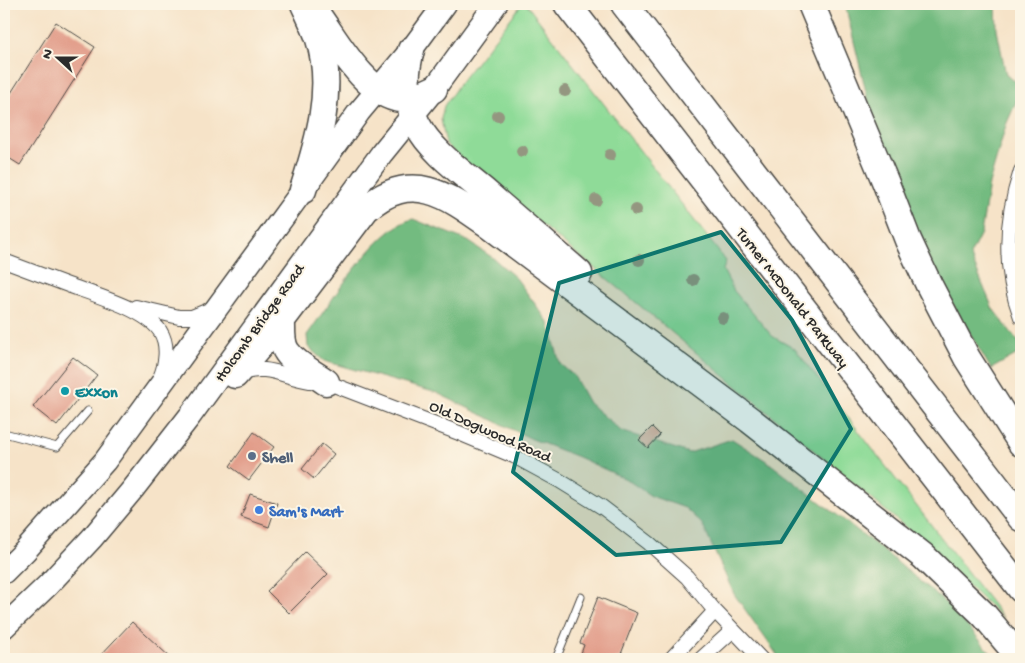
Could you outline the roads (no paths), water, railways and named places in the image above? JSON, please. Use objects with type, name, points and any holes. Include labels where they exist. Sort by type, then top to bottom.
[{"type":"highway","points":[[303,190],[318,143],[325,90],[324,64],[319,40],[304,4]]},
{"type":"highway","points":[[310,4],[356,69],[377,88],[410,106]]},
{"type":"highway","name":"Turner McDonald Parkway","points":[[567,4],[1021,589]]},
{"type":"highway","points":[[624,4],[1021,518]]},
{"type":"highway","points":[[811,4],[908,240],[929,285],[967,358],[1021,443]]},
{"type":"highway","points":[[410,50],[406,79],[410,106],[423,134],[447,160],[750,420]]},
{"type":"highway","points":[[410,106],[420,95],[434,89]]},
{"type":"highway","points":[[235,375],[282,320],[366,208],[376,200],[399,189],[430,190],[459,203],[489,224],[750,420],[892,532],[943,574],[984,615],[1021,659]]},
{"type":"highway","points":[[282,320],[282,337],[287,352],[296,361],[326,382]]},
{"type":"main road","points":[[4,572],[31,545],[105,461],[377,88],[410,50],[445,4]]},
{"type":"main road","points":[[434,89],[496,4]]},
{"type":"main road","name":"Holcomb Bridge Road","points":[[4,627],[48,585],[92,538],[190,416],[338,212],[410,106]]},
{"type":"main road","points":[[190,416],[235,375]]},
{"type":"street","points":[[1021,171],[1010,211],[1007,246],[1010,277],[1021,317]]},
{"type":"street","points":[[4,261],[124,306],[149,320],[159,330],[166,353],[163,371],[156,390]]},
{"type":"street","points":[[124,306],[179,317],[192,317],[217,307]]},
{"type":"street","name":"Old Dogwood Road","points":[[235,375],[249,370],[267,370],[310,381],[326,382],[514,456],[602,507],[649,543],[687,577],[761,659]]},
{"type":"street","points":[[671,659],[716,611]]},
{"type":"street","points":[[701,659],[733,630]]},
{"type":"street","points":[[682,647],[692,659]]},
{"type":"lane","points":[[4,432],[57,447],[88,411]]},
{"type":"lane","points":[[556,659],[580,597]]},
{"type":"place","name":"Exxon","points":[[65,391]]},
{"type":"place","name":"Shell","points":[[252,456]]},
{"type":"place","name":"Sam's Mart","points":[[259,510]]}]
